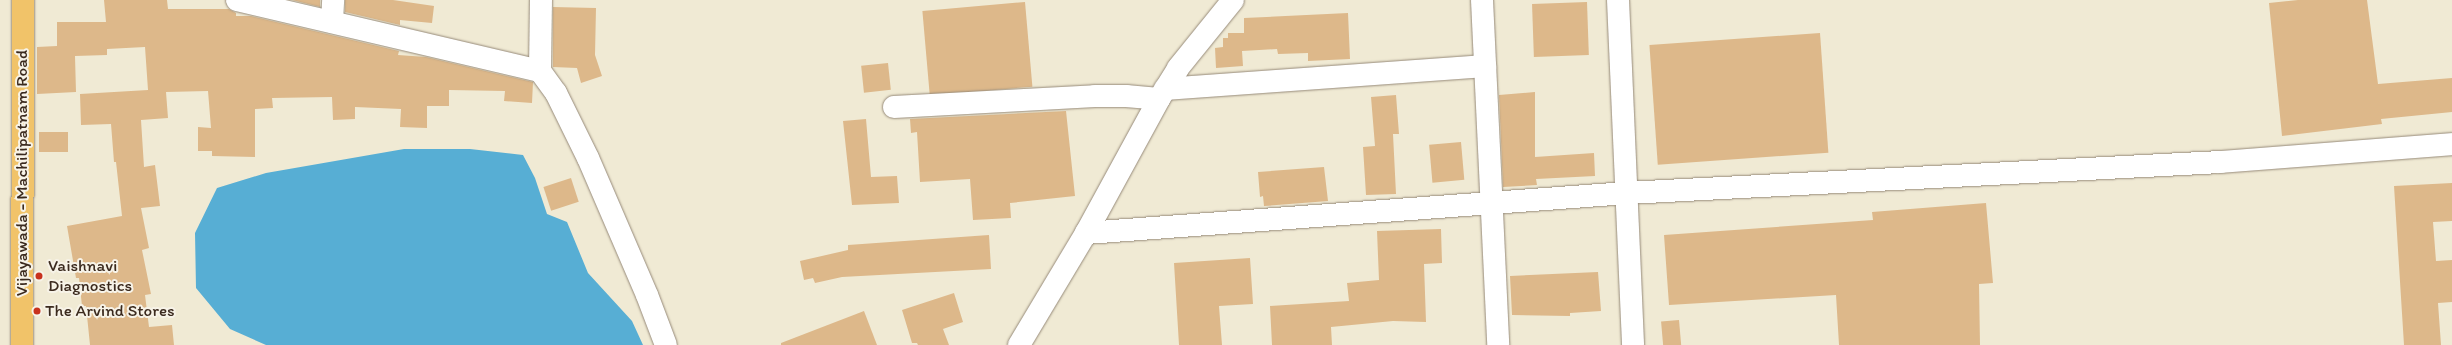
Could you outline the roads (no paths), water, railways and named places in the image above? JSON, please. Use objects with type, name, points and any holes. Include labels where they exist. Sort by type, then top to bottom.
[{"type":"highway","name":"Vijayawada - Machilipatnam Road","points":[[22,345],[23,0]]},
{"type":"street","points":[[237,0],[540,71]]},
{"type":"street","points":[[332,22],[333,0]]},
{"type":"street","points":[[541,0],[540,71],[556,93],[588,158],[647,295],[666,345]]},
{"type":"street","points":[[1019,345],[1086,233],[1162,94],[1178,68],[1233,0]]},
{"type":"street","points":[[1482,0],[1498,345]]},
{"type":"street","points":[[1618,0],[1633,345]]},
{"type":"street","points":[[894,107],[1095,96],[1162,94],[1485,66]]},
{"type":"street","points":[[1086,233],[1626,193],[2220,162],[2452,144]]},
{"type":"water","points":[[404,149],[470,149],[523,155],[535,178],[547,214],[567,222],[588,273],[632,321],[643,345],[266,345],[230,329],[196,288],[195,233],[217,188],[266,173]]},
{"type":"place","name":"Vaishnavi Diagnostics","points":[[39,276]]},
{"type":"place","name":"The Arvind Stores","points":[[37,311]]}]
